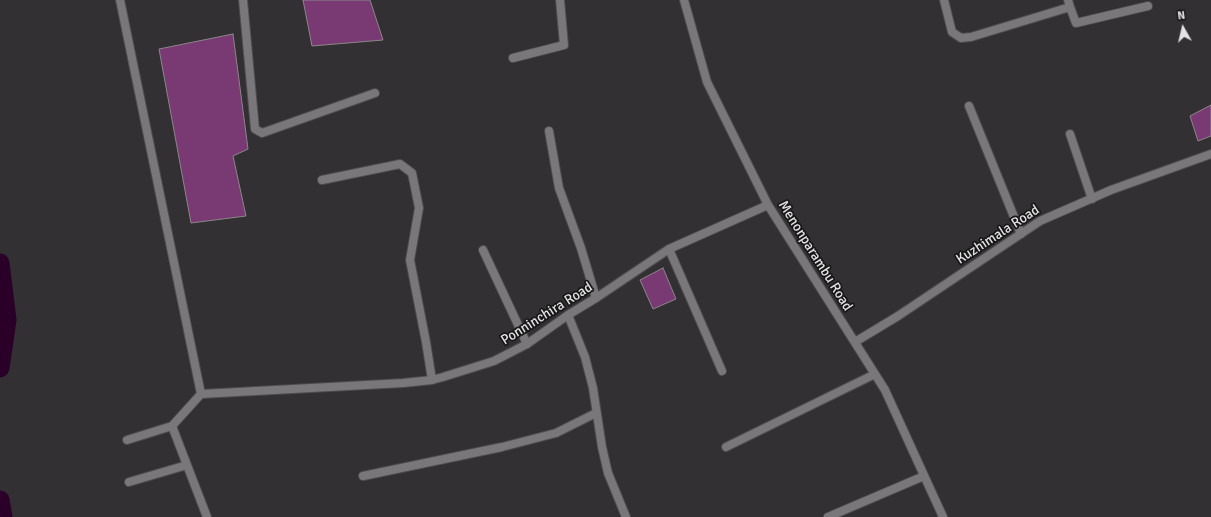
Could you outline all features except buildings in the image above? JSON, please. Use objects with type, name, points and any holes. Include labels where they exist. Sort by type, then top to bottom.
[{"type":"street","points":[[120,0],[201,394],[172,426],[127,440]]},
{"type":"street","points":[[243,0],[255,129],[262,133],[375,93]]},
{"type":"street","points":[[513,58],[564,45],[560,0]]},
{"type":"street","name":"Menonparambu Road","points":[[684,0],[707,82],[768,205],[885,390],[943,517]]},
{"type":"street","points":[[944,0],[952,32],[961,38],[971,37],[1069,3],[1076,23],[1148,6]]},
{"type":"street","points":[[969,106],[1021,234]]},
{"type":"street","points":[[549,131],[559,188],[581,248],[596,298]]},
{"type":"street","points":[[1070,134],[1092,199]]},
{"type":"street","name":"Kuzhimala Road","points":[[854,342],[898,316],[1040,221],[1092,199],[1211,154]]},
{"type":"street","points":[[322,180],[400,164],[412,173],[419,208],[410,260],[432,380]]},
{"type":"street","name":"Ponninchira Road","points":[[201,394],[403,383],[432,380],[494,361],[527,344],[568,315],[670,249],[768,205]]},
{"type":"street","points":[[670,249],[722,371]]},
{"type":"street","points":[[483,250],[527,344]]},
{"type":"street","points":[[568,315],[585,357],[608,473],[626,517]]},
{"type":"street","points":[[726,447],[875,374]]},
{"type":"street","points":[[363,476],[502,447],[556,433],[596,413]]},
{"type":"street","points":[[172,426],[207,517]]},
{"type":"street","points":[[129,482],[187,465]]},
{"type":"street","points":[[828,517],[924,476]]},
{"type":"waterway","points":[[0,263],[7,320],[0,368]]},
{"type":"waterway","points":[[0,500],[3,517]]}]
